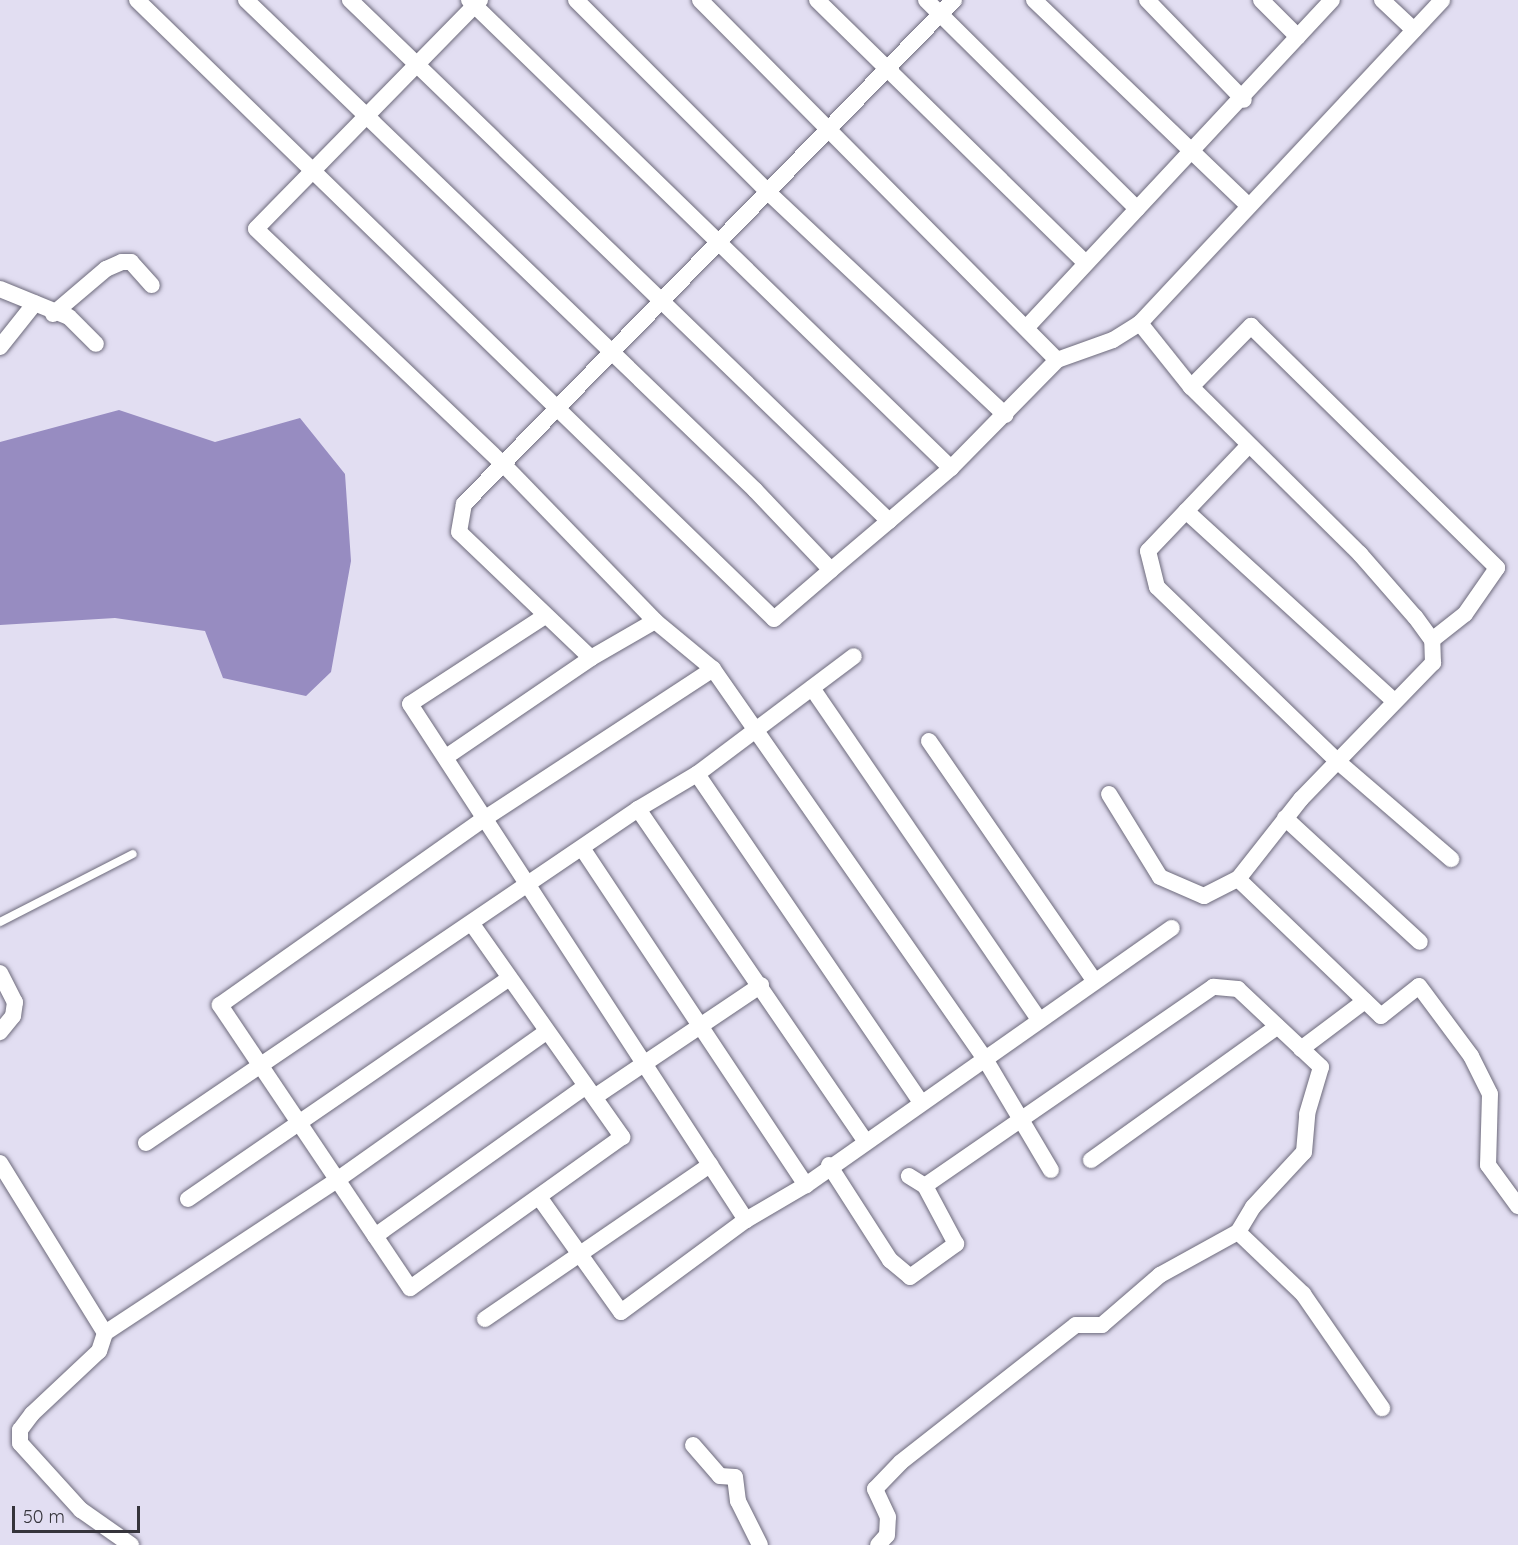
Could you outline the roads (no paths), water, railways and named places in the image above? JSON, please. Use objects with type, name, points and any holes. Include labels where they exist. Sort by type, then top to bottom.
[{"type":"street","points":[[137,0],[311,173],[774,619],[951,468],[1057,360],[1113,340],[1140,323],[1442,0]]},
{"type":"street","points":[[246,0],[831,570]]},
{"type":"street","points":[[350,0],[666,302],[889,521]]},
{"type":"street","points":[[576,0],[770,194],[1005,415]]},
{"type":"street","points":[[700,0],[831,129],[1057,360]]},
{"type":"street","points":[[817,0],[1086,263]]},
{"type":"street","points":[[926,0],[1137,209]]},
{"type":"street","points":[[591,657],[545,616],[459,532],[464,504],[506,466],[556,410],[666,302],[954,0]]},
{"type":"street","points":[[1034,0],[1248,205]]},
{"type":"street","points":[[1147,0],[1244,99]]},
{"type":"street","points":[[1261,0],[1298,37]]},
{"type":"street","points":[[1027,327],[1244,99],[1332,0]]},
{"type":"street","points":[[1382,0],[1414,30]]},
{"type":"street","points":[[951,468],[474,2],[417,66],[256,229],[506,466],[655,621],[713,669],[754,732],[985,1059],[1024,1119],[1051,1170]]},
{"type":"street","points":[[53,314],[106,268],[122,262],[131,262],[152,285]]},
{"type":"street","points":[[0,288],[35,303],[53,314],[69,317],[96,344]]},
{"type":"street","points":[[0,347],[35,303]]},
{"type":"street","points":[[1109,794],[1163,880],[1203,896],[1238,879],[1285,818],[1336,760],[1433,663],[1432,640],[1360,554],[1248,446],[1191,387],[1140,323]]},
{"type":"street","points":[[1191,387],[1251,326],[1497,568],[1465,614],[1432,640]]},
{"type":"street","points":[[1248,446],[1148,551],[1157,587],[1336,760],[1450,859]]},
{"type":"street","points":[[1186,511],[1394,701]]},
{"type":"street","points":[[545,616],[410,704],[487,817],[527,885],[746,1220]]},
{"type":"street","points":[[446,757],[591,657],[655,621]]},
{"type":"street","points":[[146,1143],[260,1068],[638,809],[697,774],[854,656]]},
{"type":"street","points":[[472,924],[508,979],[622,1137],[410,1288],[260,1068],[220,1005],[487,817],[713,669]]},
{"type":"street","points":[[812,688],[1039,1020]]},
{"type":"street","points":[[929,741],[1094,980]]},
{"type":"street","points":[[697,774],[921,1102]]},
{"type":"street","points":[[638,809],[761,985],[865,1141]]},
{"type":"street","points":[[1285,818],[1420,942]]},
{"type":"street","points":[[582,848],[806,1185]]},
{"type":"street","points":[[1238,879],[1381,1016],[1419,986],[1471,1056],[1490,1095],[1488,1165],[1518,1206]]},
{"type":"street","points":[[539,1197],[582,1253],[621,1312],[746,1220],[806,1185],[829,1165],[1172,928]]},
{"type":"street","points":[[0,973],[15,1002],[13,1016],[0,1032]]},
{"type":"street","points":[[188,1199],[508,979]]},
{"type":"street","points":[[375,1236],[590,1092],[643,1061],[761,985]]},
{"type":"street","points":[[878,1545],[887,1535],[888,1517],[875,1489],[901,1462],[1076,1324],[1102,1325],[1160,1275],[1238,1232],[1304,1152],[1307,1114],[1321,1067],[1238,989],[1213,987],[925,1186]]},
{"type":"street","points":[[1300,1048],[1365,1001]]},
{"type":"street","points":[[1091,1160],[1277,1027]]},
{"type":"street","points":[[131,1545],[81,1510],[20,1443],[20,1430],[32,1414],[99,1351],[105,1333],[337,1180],[546,1032]]},
{"type":"street","points":[[0,1163],[105,1333]]},
{"type":"street","points":[[485,1319],[710,1165]]},
{"type":"street","points":[[829,1165],[890,1260],[908,1277],[956,1245],[925,1186],[909,1176]]},
{"type":"street","points":[[1238,1232],[1303,1294],[1382,1408]]},
{"type":"street","points":[[693,1445],[720,1476],[735,1477],[738,1501],[760,1545]]},
{"type":"lane","points":[[0,922],[134,854]]}]
